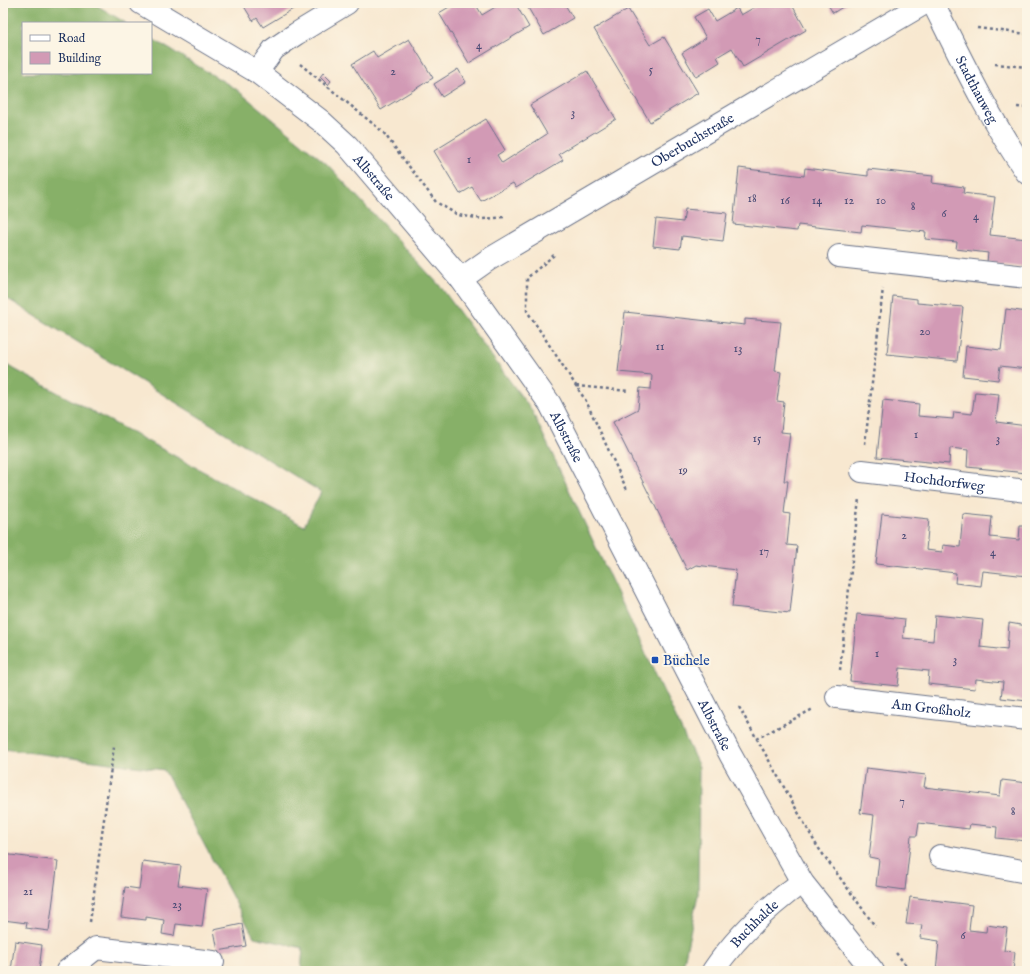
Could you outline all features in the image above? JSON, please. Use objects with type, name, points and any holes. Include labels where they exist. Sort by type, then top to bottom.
[{"type":"street","name":"Albstraße","points":[[141,3],[257,72],[320,121],[347,146],[461,279],[550,404],[730,754],[802,882],[873,971]]},
{"type":"street","points":[[257,72],[274,50],[296,34],[347,3]]},
{"type":"street","name":"Oberbuchstraße","points":[[461,279],[488,260],[925,3]]},
{"type":"street","name":"Stadthauweg","points":[[933,3],[1003,139],[1027,174]]},
{"type":"street","points":[[839,256],[1027,277]]},
{"type":"street","name":"Hochdorfweg","points":[[862,471],[1027,491]]},
{"type":"street","name":"Am Großholz","points":[[837,697],[1027,719]]},
{"type":"street","points":[[940,856],[1027,872]]},
{"type":"street","name":"Buchhalde","points":[[713,971],[721,959],[766,910],[802,882]]},
{"type":"street","points":[[67,971],[96,948],[213,962]]},
{"type":"path","points":[[946,28],[973,28],[1027,34]]},
{"type":"path","points":[[274,50],[303,66],[383,132],[436,202],[458,215],[483,219],[509,217],[543,264],[527,278],[527,311],[586,401],[630,495]]},
{"type":"path","points":[[576,386],[629,390]]},
{"type":"path","points":[[730,754],[757,738],[837,697]]},
{"type":"path","points":[[738,704],[817,846],[877,929]]},
{"type":"path","points":[[96,948],[88,936],[114,746]]},
{"type":"path","points":[[891,947],[911,971]]},
{"type":"green space","points":[[3,3],[93,3],[124,22],[22,22],[22,74],[152,74],[152,39],[236,89],[327,164],[440,286],[532,411],[699,767],[698,895],[682,971],[301,971],[303,948],[254,937],[164,770],[3,749],[3,363],[304,526],[321,492],[3,296]]},
{"type":"building","points":[[242,3],[303,3],[263,27],[257,18],[253,21]]},
{"type":"building","points":[[456,3],[475,3],[482,15],[502,3],[515,3],[529,27],[469,63],[439,13]]},
{"type":"building","points":[[532,3],[564,3],[573,18],[544,35],[527,6]]},
{"type":"building","points":[[762,3],[791,3],[806,30],[743,67],[732,48],[717,57],[720,62],[696,77],[682,53],[706,38],[694,17],[708,9],[715,21],[737,8],[741,15]]},
{"type":"building","points":[[827,3],[849,3],[833,13]]},
{"type":"building","points":[[628,9],[650,45],[664,37],[698,93],[650,122],[594,29]]},
{"type":"building","points":[[409,39],[433,78],[381,110],[352,64],[373,51],[377,58]]},
{"type":"building","points":[[458,69],[466,82],[442,97],[434,84]]},
{"type":"building","points":[[587,71],[616,119],[559,154],[563,160],[516,188],[513,183],[481,201],[472,187],[460,194],[434,151],[486,119],[505,150],[497,155],[502,163],[547,134],[530,105]]},
{"type":"building","points":[[323,73],[331,81],[328,85],[320,77]]},
{"type":"building","points":[[739,168],[804,176],[805,168],[868,176],[868,169],[933,176],[932,183],[964,187],[963,193],[995,197],[990,235],[1027,239],[1027,267],[987,262],[988,253],[956,249],[957,242],[925,239],[926,232],[862,225],[861,232],[798,225],[797,231],[733,224]]},
{"type":"building","points":[[685,209],[727,213],[723,241],[682,236],[680,249],[653,246],[656,219],[683,222]]},
{"type":"building","points":[[893,296],[917,299],[917,303],[963,307],[957,361],[887,354]]},
{"type":"building","points":[[1006,309],[1027,312],[1027,369],[1000,366],[998,380],[963,376],[966,346],[1001,350]]},
{"type":"building","points":[[625,312],[745,325],[745,319],[781,322],[775,371],[781,372],[777,401],[784,402],[781,432],[790,433],[784,481],[788,481],[784,513],[790,514],[787,545],[797,546],[790,613],[732,607],[736,570],[696,565],[687,570],[613,422],[638,409],[640,388],[651,389],[652,375],[618,372]]},
{"type":"building","points":[[975,392],[999,394],[996,422],[1027,426],[1027,473],[967,467],[968,450],[950,448],[949,464],[877,457],[883,400],[919,404],[918,416],[953,419],[954,412],[972,414]]},
{"type":"building","points":[[882,514],[929,519],[926,550],[942,552],[943,545],[960,547],[963,514],[992,517],[990,537],[1019,540],[1020,526],[1027,526],[1027,576],[983,571],[981,586],[955,583],[956,573],[876,564]]},
{"type":"building","points":[[857,614],[905,619],[903,638],[933,641],[935,615],[983,620],[980,647],[1007,650],[1009,623],[1027,626],[1027,701],[1001,698],[1003,682],[976,679],[975,689],[928,684],[929,671],[900,668],[898,686],[850,681]]},
{"type":"building","points":[[866,768],[926,775],[924,787],[1000,796],[1002,780],[1027,783],[1027,841],[996,838],[997,827],[970,824],[969,829],[919,823],[917,836],[911,836],[905,890],[876,886],[879,859],[869,857],[874,815],[860,813]]},
{"type":"building","points":[[3,854],[58,861],[49,931],[26,928],[27,923],[3,920]]},
{"type":"building","points":[[143,861],[181,866],[178,885],[207,889],[202,927],[176,924],[174,936],[162,934],[164,920],[146,917],[146,920],[121,917],[125,887],[139,889]]},
{"type":"building","points":[[910,897],[972,905],[969,930],[986,932],[987,925],[1007,928],[1004,951],[1015,952],[1013,971],[981,971],[964,969],[963,971],[936,971],[939,941],[920,938],[922,925],[906,924]]},
{"type":"building","points":[[242,924],[246,946],[218,951],[214,930]]},
{"type":"building","points":[[15,941],[42,945],[39,971],[11,971]]},
{"type":"place","name":"Büchele","points":[[655,660]]}]
